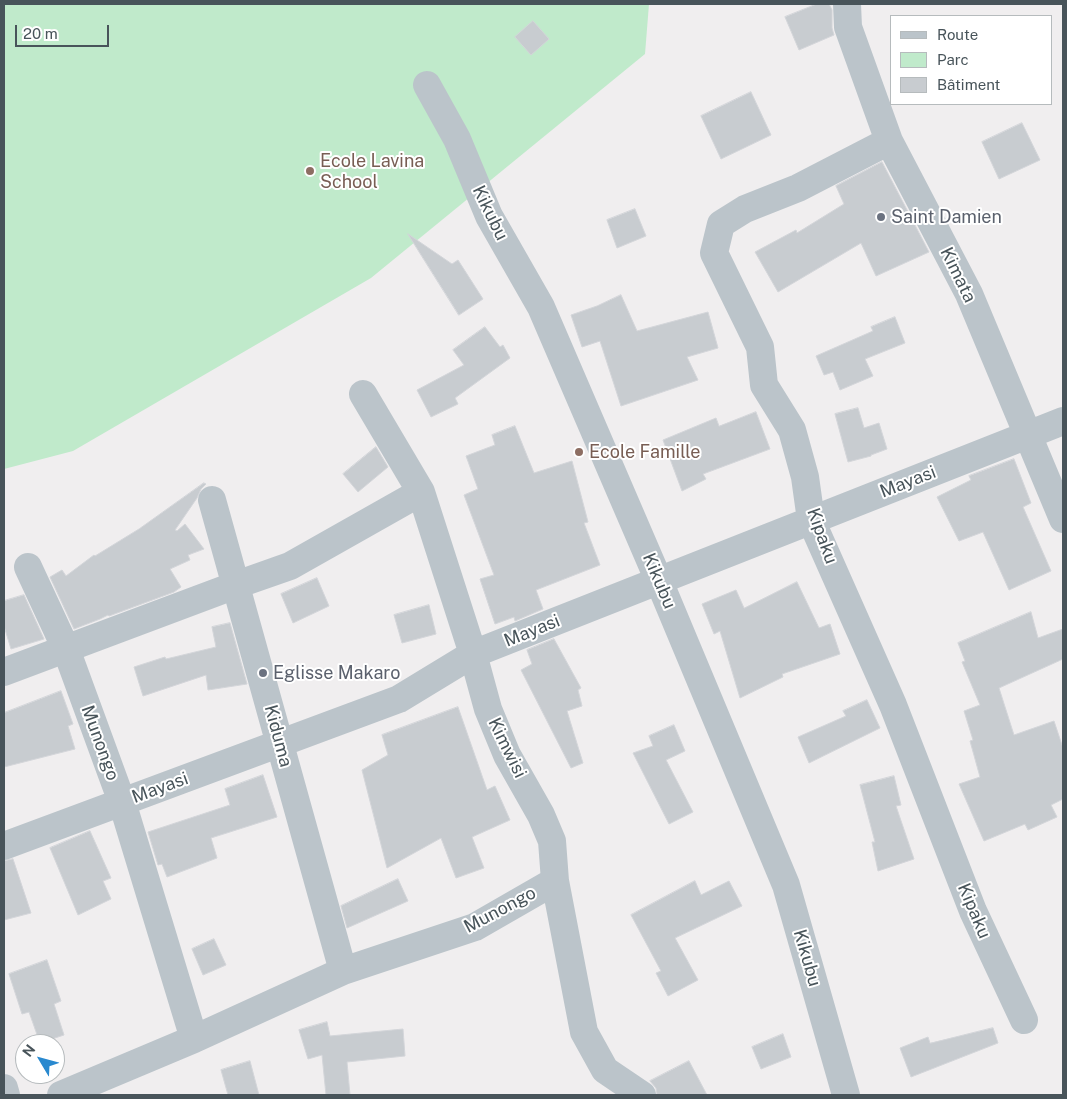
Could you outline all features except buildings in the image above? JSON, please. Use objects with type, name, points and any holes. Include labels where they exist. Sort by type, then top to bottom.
[{"type":"street","name":"Kimata","points":[[847,4],[848,27],[889,141],[969,294],[1063,519]]},
{"type":"street","name":"Kikubu","points":[[427,85],[457,139],[489,216],[541,307],[659,581],[786,885],[846,1095]]},
{"type":"street","name":"Kipaku","points":[[889,141],[798,188],[745,209],[721,224],[714,253],[760,348],[764,385],[792,430],[805,477],[811,520],[893,705],[973,911],[1024,1020]]},
{"type":"street","name":"Kimwisi","points":[[363,394],[421,492],[473,654],[488,709],[507,755],[541,815],[552,841],[555,881],[584,1032],[605,1070],[642,1095]]},
{"type":"street","name":"Mayasi","points":[[4,846],[399,699],[473,654],[1063,421]]},
{"type":"street","points":[[4,672],[290,566],[421,492]]},
{"type":"street","name":"Kiduma","points":[[212,500],[343,971]]},
{"type":"street","name":"Munongo","points":[[28,567],[66,649],[122,802],[194,1039]]},
{"type":"street","name":"Munongo","points":[[62,1095],[194,1039],[343,971],[475,927],[555,881]]},
{"type":"street","points":[[4,1088],[6,1095]]},
{"type":"green space","points":[[4,4],[649,4],[645,54],[371,278],[73,451],[4,469]]},
{"type":"place","name":"Ecole Lavina School","points":[[310,171]]},
{"type":"place","name":"Saint Damien","points":[[881,217]]},
{"type":"place","name":"Ecole Famille","points":[[579,452]]},
{"type":"place","name":"Eglisse Makaro","points":[[263,673]]}]
